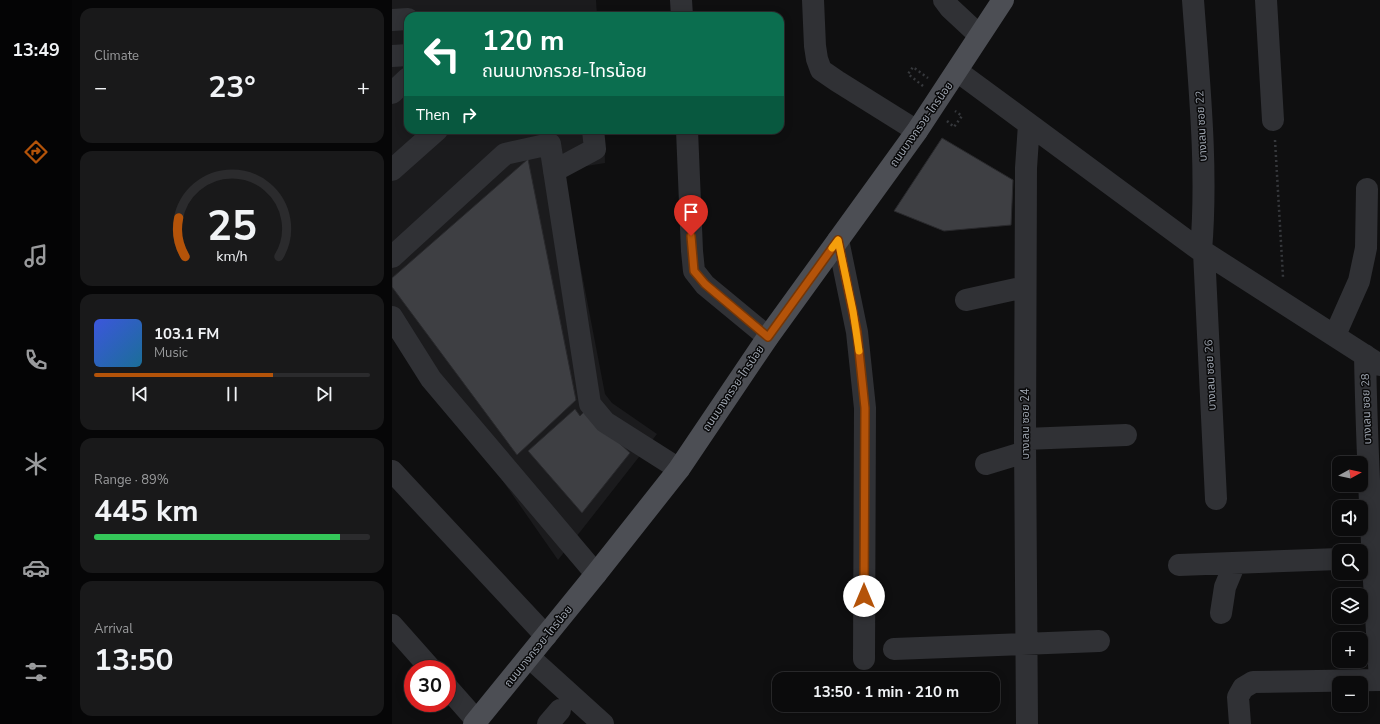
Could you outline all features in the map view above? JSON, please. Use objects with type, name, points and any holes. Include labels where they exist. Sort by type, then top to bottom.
[{"type":"main road","name":"ถนนบางกรวย-ไทรน้อย","points":[[475,722],[596,574],[679,469],[768,337],[917,131],[1003,0]]},
{"type":"street","points":[[681,0],[682,12]]},
{"type":"street","points":[[813,0],[815,46],[817,59],[821,70],[917,131]]},
{"type":"street","points":[[944,0],[950,8],[979,35]]},
{"type":"street","name":"บางเลน ซอย 22","points":[[1193,0],[1204,171],[1202,252]]},
{"type":"street","points":[[1266,0],[1273,120]]},
{"type":"street","points":[[392,20],[404,19]]},
{"type":"street","points":[[392,56],[404,55]]},
{"type":"street","points":[[957,71],[1202,252],[1372,360]]},
{"type":"street","points":[[392,93],[404,82]]},
{"type":"street","name":"บางเลน ซอย 24","points":[[1028,724],[1025,287],[1026,168],[1029,124]]},
{"type":"street","points":[[392,170],[432,134]]},
{"type":"street","points":[[554,171],[595,149],[593,134]]},
{"type":"street","points":[[687,134],[694,271],[705,284],[768,337]]},
{"type":"street","points":[[392,257],[505,154],[550,137],[590,404],[605,422],[679,469]]},
{"type":"street","points":[[1334,335],[1359,281],[1366,248],[1367,189]]},
{"type":"street","points":[[838,240],[857,332],[865,408],[864,659]]},
{"type":"street","name":"บางเลน ซอย 26","points":[[1202,252],[1216,498]]},
{"type":"street","points":[[966,300],[1025,287]]},
{"type":"street","points":[[392,317],[431,379],[596,574]]},
{"type":"street","name":"บางเลน ซอย 28","points":[[1367,544],[1366,413],[1372,360]]},
{"type":"street","points":[[986,464],[1025,446],[1126,435]]},
{"type":"street","points":[[392,472],[546,636]]},
{"type":"street","points":[[1179,565],[1332,559]]},
{"type":"street","points":[[1221,613],[1225,588],[1236,563]]},
{"type":"street","name":"บางเลน ซอย 28","points":[[1368,567],[1380,680]]},
{"type":"street","points":[[392,624],[423,660]]},
{"type":"street","points":[[894,649],[1099,641]]},
{"type":"street","points":[[529,657],[603,724]]},
{"type":"street","points":[[1240,724],[1238,697],[1243,688],[1253,682],[1380,680]]},
{"type":"street","points":[[456,698],[475,722]]},
{"type":"path","points":[[908,74],[913,67],[944,91]]},
{"type":"path","points":[[1273,120],[1284,303]]},
{"type":"shaded area","points":[[392,0],[596,0],[597,12],[404,12],[404,134],[604,134],[605,163],[562,170],[605,394],[612,403],[657,434],[558,560],[482,451],[392,338]]},
{"type":"building","points":[[942,138],[1013,180],[1011,225],[944,231],[894,211]]},
{"type":"building","points":[[528,159],[576,400],[517,455],[392,287],[392,278]]},
{"type":"building","points":[[575,409],[580,416],[585,411],[630,453],[582,513],[528,451]]},
{"type":"slow traffic","points":[[832,248],[838,240],[857,332],[859,351]]},
{"type":"route","points":[[691,236],[694,271],[705,284],[768,337],[838,240],[857,332],[865,408],[864,596]]}]
